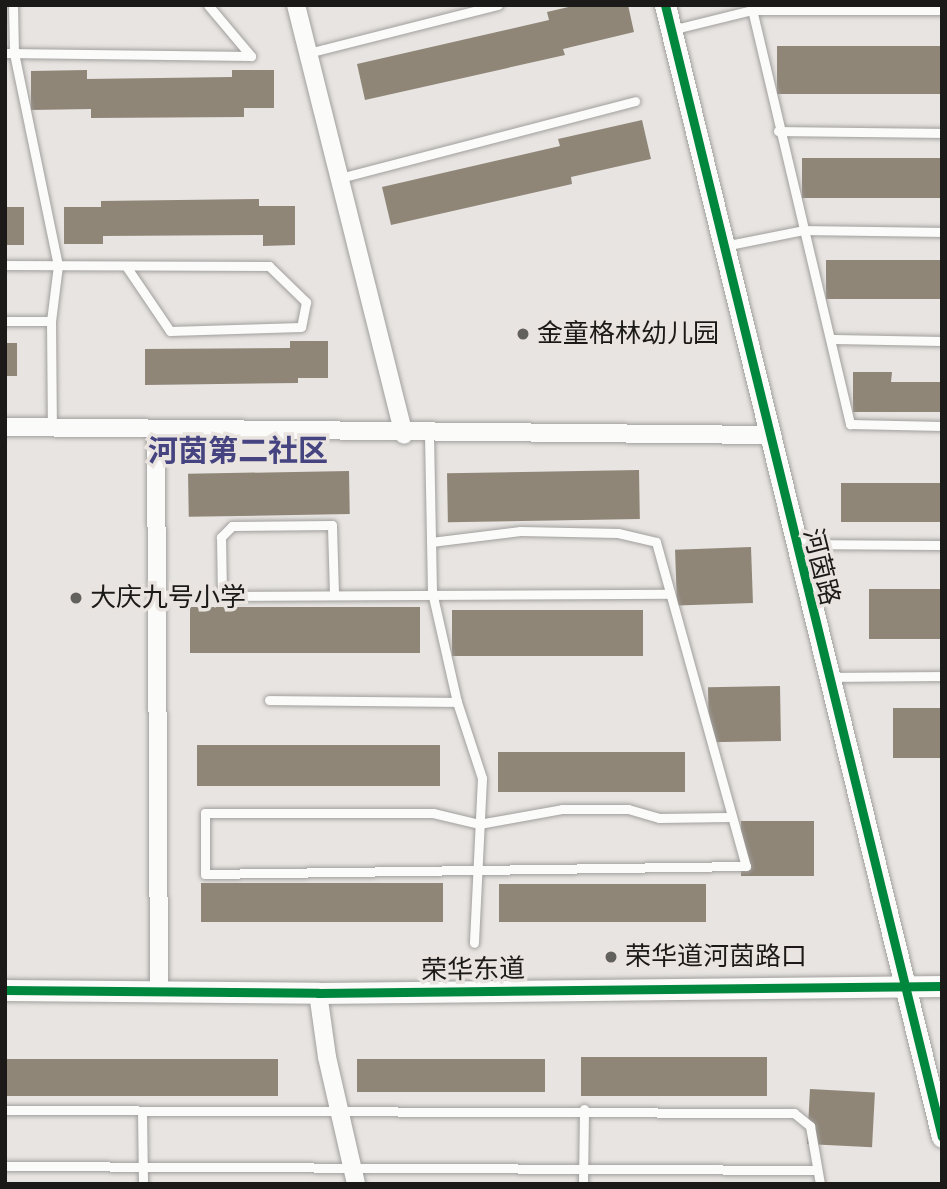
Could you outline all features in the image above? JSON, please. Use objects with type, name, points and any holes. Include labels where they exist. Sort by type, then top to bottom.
[{"type":"street","points":[[296,5],[404,435]]},
{"type":"street","name":"河茵路","points":[[665,5],[767,435],[942,1138]]},
{"type":"street","points":[[5,427],[404,435],[767,435]]},
{"type":"street","points":[[156,431],[159,990]]},
{"type":"street","name":"荣华东道","points":[[5,990],[318,993],[942,986]]},
{"type":"street","points":[[318,993],[339,1111],[354,1176]]},
{"type":"lane","points":[[13,5],[10,53],[58,265],[51,321],[52,428]]},
{"type":"lane","points":[[10,53],[251,56],[208,5]]},
{"type":"lane","points":[[308,53],[498,5]]},
{"type":"lane","points":[[751,8],[778,131],[833,340],[850,424],[942,426]]},
{"type":"lane","points":[[671,30],[751,8],[942,10]]},
{"type":"lane","points":[[340,178],[635,102]]},
{"type":"lane","points":[[778,131],[942,133]]},
{"type":"lane","points":[[722,247],[804,230],[942,232]]},
{"type":"lane","points":[[5,265],[270,266],[306,302],[302,327],[170,331],[126,266]]},
{"type":"lane","points":[[5,321],[51,321]]},
{"type":"lane","points":[[833,340],[942,341]]},
{"type":"lane","points":[[429,435],[432,593],[457,702],[482,778],[475,870],[474,943]]},
{"type":"lane","points":[[334,594],[332,525],[232,526],[221,537],[222,596],[670,594]]},
{"type":"lane","points":[[431,542],[520,531],[618,533],[656,542],[746,866],[205,874],[205,813],[433,813],[479,824],[562,809],[628,809],[659,818],[732,817]]},
{"type":"lane","points":[[794,544],[942,545]]},
{"type":"lane","points":[[827,677],[942,676]]},
{"type":"lane","points":[[269,700],[457,702]]},
{"type":"lane","points":[[583,1184],[584,1109]]},
{"type":"lane","points":[[5,1110],[584,1109],[794,1113],[810,1126],[820,1184]]},
{"type":"lane","points":[[142,1111],[143,1184]]},
{"type":"lane","points":[[5,1166],[143,1166],[354,1176],[583,1169],[817,1170]]},
{"type":"building","points":[[577,5],[628,5],[634,32],[563,49],[565,55],[365,100],[357,64],[549,20],[547,12]]},
{"type":"building","points":[[777,46],[942,46],[942,94],[777,94]]},
{"type":"building","points":[[87,70],[87,79],[232,77],[232,70],[274,70],[274,108],[244,108],[244,117],[91,118],[91,109],[31,110],[31,71]]},
{"type":"building","points":[[642,120],[651,159],[571,177],[572,184],[391,225],[382,187],[560,146],[558,139]]},
{"type":"building","points":[[802,158],[942,158],[942,198],[802,198]]},
{"type":"building","points":[[259,199],[259,206],[295,206],[295,245],[263,246],[263,235],[103,236],[103,244],[64,244],[64,207],[101,207],[101,201]]},
{"type":"building","points":[[5,207],[24,207],[24,245],[5,245]]},
{"type":"building","points":[[826,260],[942,260],[942,299],[826,299]]},
{"type":"building","points":[[290,341],[328,341],[328,378],[298,378],[298,383],[145,385],[145,349],[290,348]]},
{"type":"building","points":[[5,343],[17,343],[17,376],[5,376]]},
{"type":"building","points":[[853,372],[892,372],[891,382],[942,382],[942,412],[853,412]]},
{"type":"building","points":[[639,470],[640,519],[448,522],[447,473]]},
{"type":"building","points":[[349,471],[350,514],[189,517],[188,474]]},
{"type":"building","points":[[841,483],[942,483],[942,522],[841,522]]},
{"type":"building","points":[[751,547],[753,603],[677,606],[675,550]]},
{"type":"building","points":[[869,589],[942,589],[942,639],[869,639]]},
{"type":"building","points":[[190,607],[420,607],[420,653],[190,653]]},
{"type":"building","points":[[452,610],[643,610],[643,656],[452,656]]},
{"type":"building","points":[[780,686],[781,741],[709,742],[708,687]]},
{"type":"building","points":[[893,708],[942,708],[942,758],[893,758]]},
{"type":"building","points":[[197,745],[440,745],[440,786],[197,786]]},
{"type":"building","points":[[498,752],[685,752],[685,792],[498,792]]},
{"type":"building","points":[[741,821],[814,821],[814,876],[741,876]]},
{"type":"building","points":[[201,883],[443,883],[443,922],[201,922]]},
{"type":"building","points":[[499,884],[706,884],[706,922],[499,922]]},
{"type":"building","points":[[581,1057],[767,1057],[767,1096],[581,1096]]},
{"type":"building","points":[[5,1059],[278,1059],[278,1096],[5,1096]]},
{"type":"building","points":[[357,1059],[545,1059],[545,1092],[357,1092]]},
{"type":"building","points":[[810,1089],[875,1092],[872,1147],[807,1144]]},
{"type":"cycle path","points":[[665,5],[942,1137]]},
{"type":"cycle path","points":[[5,990],[318,993],[942,986]]},
{"type":"place","name":"金童格林幼儿园","points":[[523,334]]},
{"type":"place","name":"大庆九号小学","points":[[76,598]]},
{"type":"place","name":"荣华道河茵路口","points":[[611,957]]},
{"type":"district","name":"河茵第二社区","points":[[238,451]]}]
